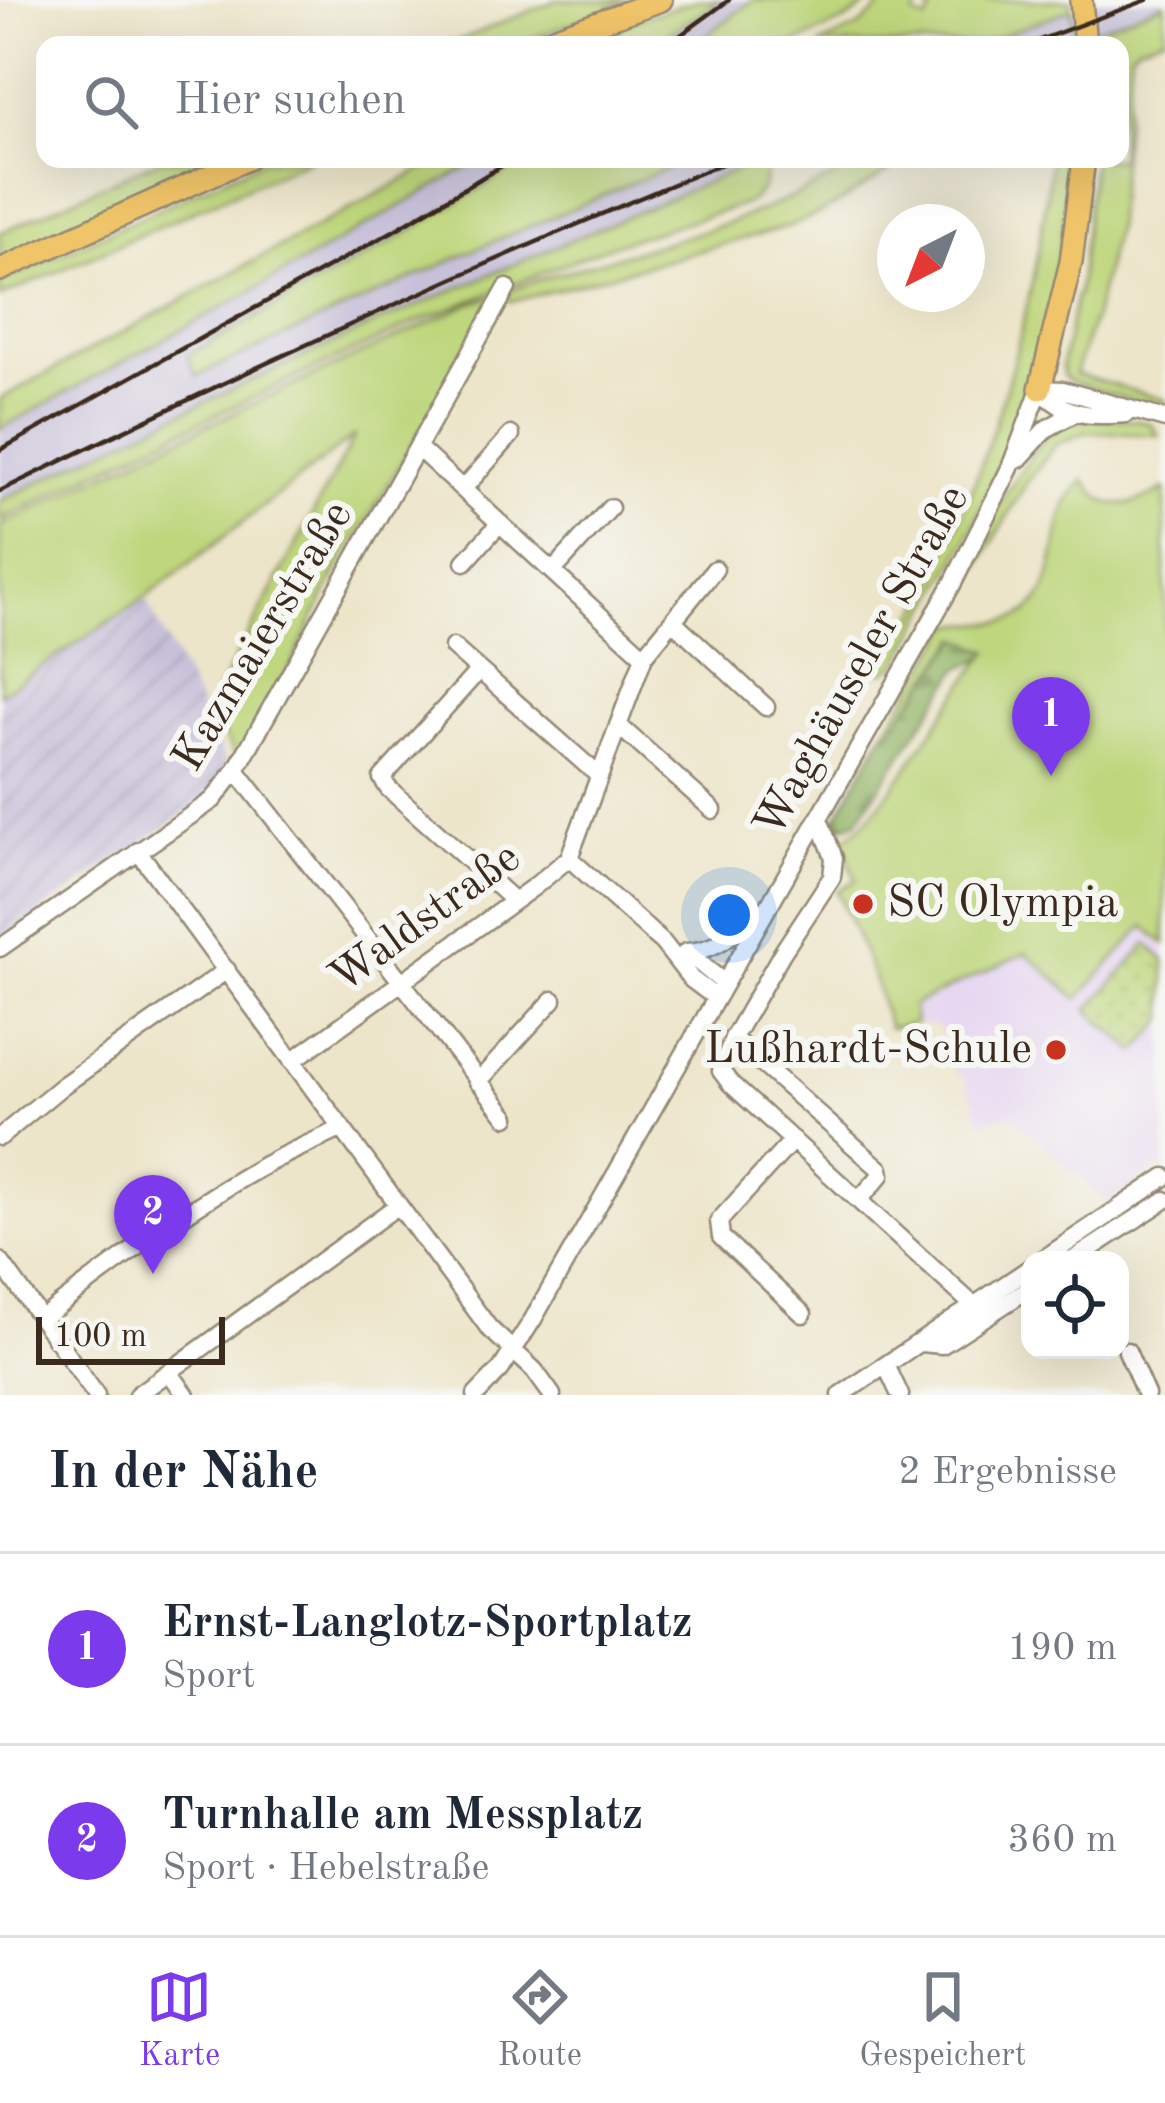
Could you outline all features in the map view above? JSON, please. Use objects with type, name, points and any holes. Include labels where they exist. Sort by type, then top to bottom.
[{"type":"main road","points":[[559,36],[661,0]]},
{"type":"main road","points":[[1081,0],[1084,36]]},
{"type":"main road","points":[[0,270],[227,168]]},
{"type":"main road","points":[[1040,389],[1072,262],[1083,168]]},
{"type":"street","name":"Kazmaierstraße","points":[[0,948],[213,800],[236,770],[507,288]]},
{"type":"street","points":[[1040,389],[1053,404],[1075,413],[1145,414]]},
{"type":"street","points":[[1040,389],[1063,390],[1165,419]]},
{"type":"street","name":"Waghäuseler Straße","points":[[476,1395],[513,1351],[619,1173],[953,583],[1010,468],[1040,389]]},
{"type":"street","points":[[1010,468],[1046,429],[1075,413]]},
{"type":"street","points":[[463,489],[511,435]]},
{"type":"street","points":[[418,448],[644,656]]},
{"type":"street","points":[[553,571],[610,508]]},
{"type":"street","points":[[465,562],[500,523]]},
{"type":"street","name":"Waldstraße","points":[[292,1060],[514,902],[568,858],[644,656],[715,569]]},
{"type":"street","points":[[674,622],[766,707]]},
{"type":"street","points":[[454,647],[598,776]]},
{"type":"street","points":[[479,670],[382,778],[514,902]]},
{"type":"street","points":[[618,725],[713,810]]},
{"type":"street","points":[[236,770],[507,1118]]},
{"type":"street","points":[[819,819],[834,858],[832,877],[782,953],[734,1038],[721,1071],[974,1306]]},
{"type":"street","points":[[138,851],[489,1328],[534,1370],[552,1395]]},
{"type":"street","points":[[568,858],[663,943],[691,979],[720,990]]},
{"type":"street","points":[[686,952],[724,942],[772,900]]},
{"type":"street","points":[[663,943],[686,952],[720,990]]},
{"type":"street","points":[[0,1137],[62,1085],[227,970]]},
{"type":"street","points":[[478,1082],[553,1000]]},
{"type":"street","points":[[734,1038],[880,1169],[881,1174],[859,1200]]},
{"type":"street","points":[[41,1318],[210,1198],[269,1162],[341,1130]]},
{"type":"street","points":[[793,1140],[719,1221],[721,1237],[803,1314]]},
{"type":"street","points":[[1055,1251],[1165,1177]]},
{"type":"street","points":[[1087,1251],[1165,1200]]},
{"type":"street","points":[[137,1395],[397,1206]]},
{"type":"street","points":[[0,1262],[7,1286],[41,1318],[96,1395]]},
{"type":"street","points":[[841,1395],[1021,1274]]},
{"type":"street","points":[[919,1342],[942,1345],[1021,1294]]},
{"type":"street","points":[[1129,1356],[1146,1395]]},
{"type":"street","points":[[886,1366],[900,1395]]},
{"type":"street","points":[[169,1372],[186,1395]]},
{"type":"shaded area","points":[[719,0],[753,0],[706,36],[666,36]]},
{"type":"shaded area","points":[[1096,0],[1165,0],[1077,36],[1001,36]]},
{"type":"shaded area","points":[[466,168],[513,168],[188,356],[197,375],[668,168],[739,168],[383,320],[0,501],[0,429]]},
{"type":"shaded area","points":[[145,598],[229,769],[211,795],[0,939],[0,694]]},
{"type":"shaded area","name":"Lußhardt-Schule","points":[[1144,929],[1165,948],[1165,1165],[1107,1203],[1009,1114],[982,1122],[963,1075],[957,1076],[939,1027],[915,1023],[912,1005],[1027,955],[1079,1000]]},
{"type":"green space","points":[[557,0],[628,0],[538,36],[470,36]]},
{"type":"green space","points":[[697,0],[719,0],[665,36],[586,36]]},
{"type":"green space","points":[[753,0],[874,0],[847,20],[812,36],[706,36]]},
{"type":"green space","points":[[889,0],[924,0],[914,15],[926,21],[932,0],[1071,0],[1074,36],[1071,9],[1000,36],[838,36],[860,26]]},
{"type":"green space","points":[[1165,3],[1165,36],[1131,52],[1129,74],[1129,36],[1094,36],[1094,30]]},
{"type":"green space","points":[[141,168],[208,168],[0,263],[0,233]]},
{"type":"green space","points":[[247,168],[291,168],[0,297],[0,282]]},
{"type":"green space","points":[[425,168],[466,168],[0,429],[0,399]]},
{"type":"green space","points":[[513,168],[668,168],[197,376],[187,356]]},
{"type":"green space","points":[[741,168],[764,168],[763,185],[745,204],[615,244],[417,322],[0,520],[0,501],[383,320]]},
{"type":"green space","points":[[850,168],[894,168],[794,225],[511,302],[507,297],[510,291],[532,282],[753,214]]},
{"type":"green space","points":[[1050,168],[1073,168],[1055,291],[996,475],[898,664],[884,672],[877,670],[867,661],[868,645],[904,628],[921,605],[987,449],[1027,306]]},
{"type":"green space","points":[[1092,168],[1121,168],[1115,230],[1075,374],[1165,400],[1165,410],[1063,375],[1078,295]]},
{"type":"green space","points":[[492,297],[497,303],[340,565],[238,761],[209,708],[355,435],[145,598],[0,694],[0,526],[175,440]]},
{"type":"green space","points":[[1137,420],[1151,424],[1159,435],[1087,432],[1055,445],[1025,485],[948,621],[902,692],[898,690],[1034,451],[1046,436],[1070,421]]},
{"type":"green space","points":[[1085,480],[1093,492],[1111,503],[1132,503],[1165,489],[1165,944],[1144,926],[1078,999],[1026,953],[913,1005],[915,1023],[889,1028],[873,975],[837,891],[856,880],[841,839],[856,830],[895,786],[989,652],[958,638],[888,734],[884,733],[953,624],[1011,620],[1030,610],[1043,595],[1064,513]]},
{"type":"green space","points":[[959,638],[990,651],[959,669],[857,821],[838,828],[834,821],[884,733],[888,734]]},
{"type":"green space","points":[[1147,944],[1165,960],[1165,1020],[1136,1052],[1088,1010]]},
{"type":"railway","points":[[679,36],[729,0]]},
{"type":"railway","points":[[1050,36],[1147,0]]},
{"type":"railway","points":[[0,450],[498,168]]},
{"type":"railway","points":[[0,491],[364,318],[713,168]]},
{"type":"place","name":"Ernst-Langlotz-Sportplatz","points":[[1051,776]]},
{"type":"place","name":"SC Olympia","points":[[863,904]]},
{"type":"place","name":"Lußhardt-Schule","points":[[1056,1050]]},
{"type":"place","name":"Turnhalle am Messplatz","points":[[153,1274]]}]
